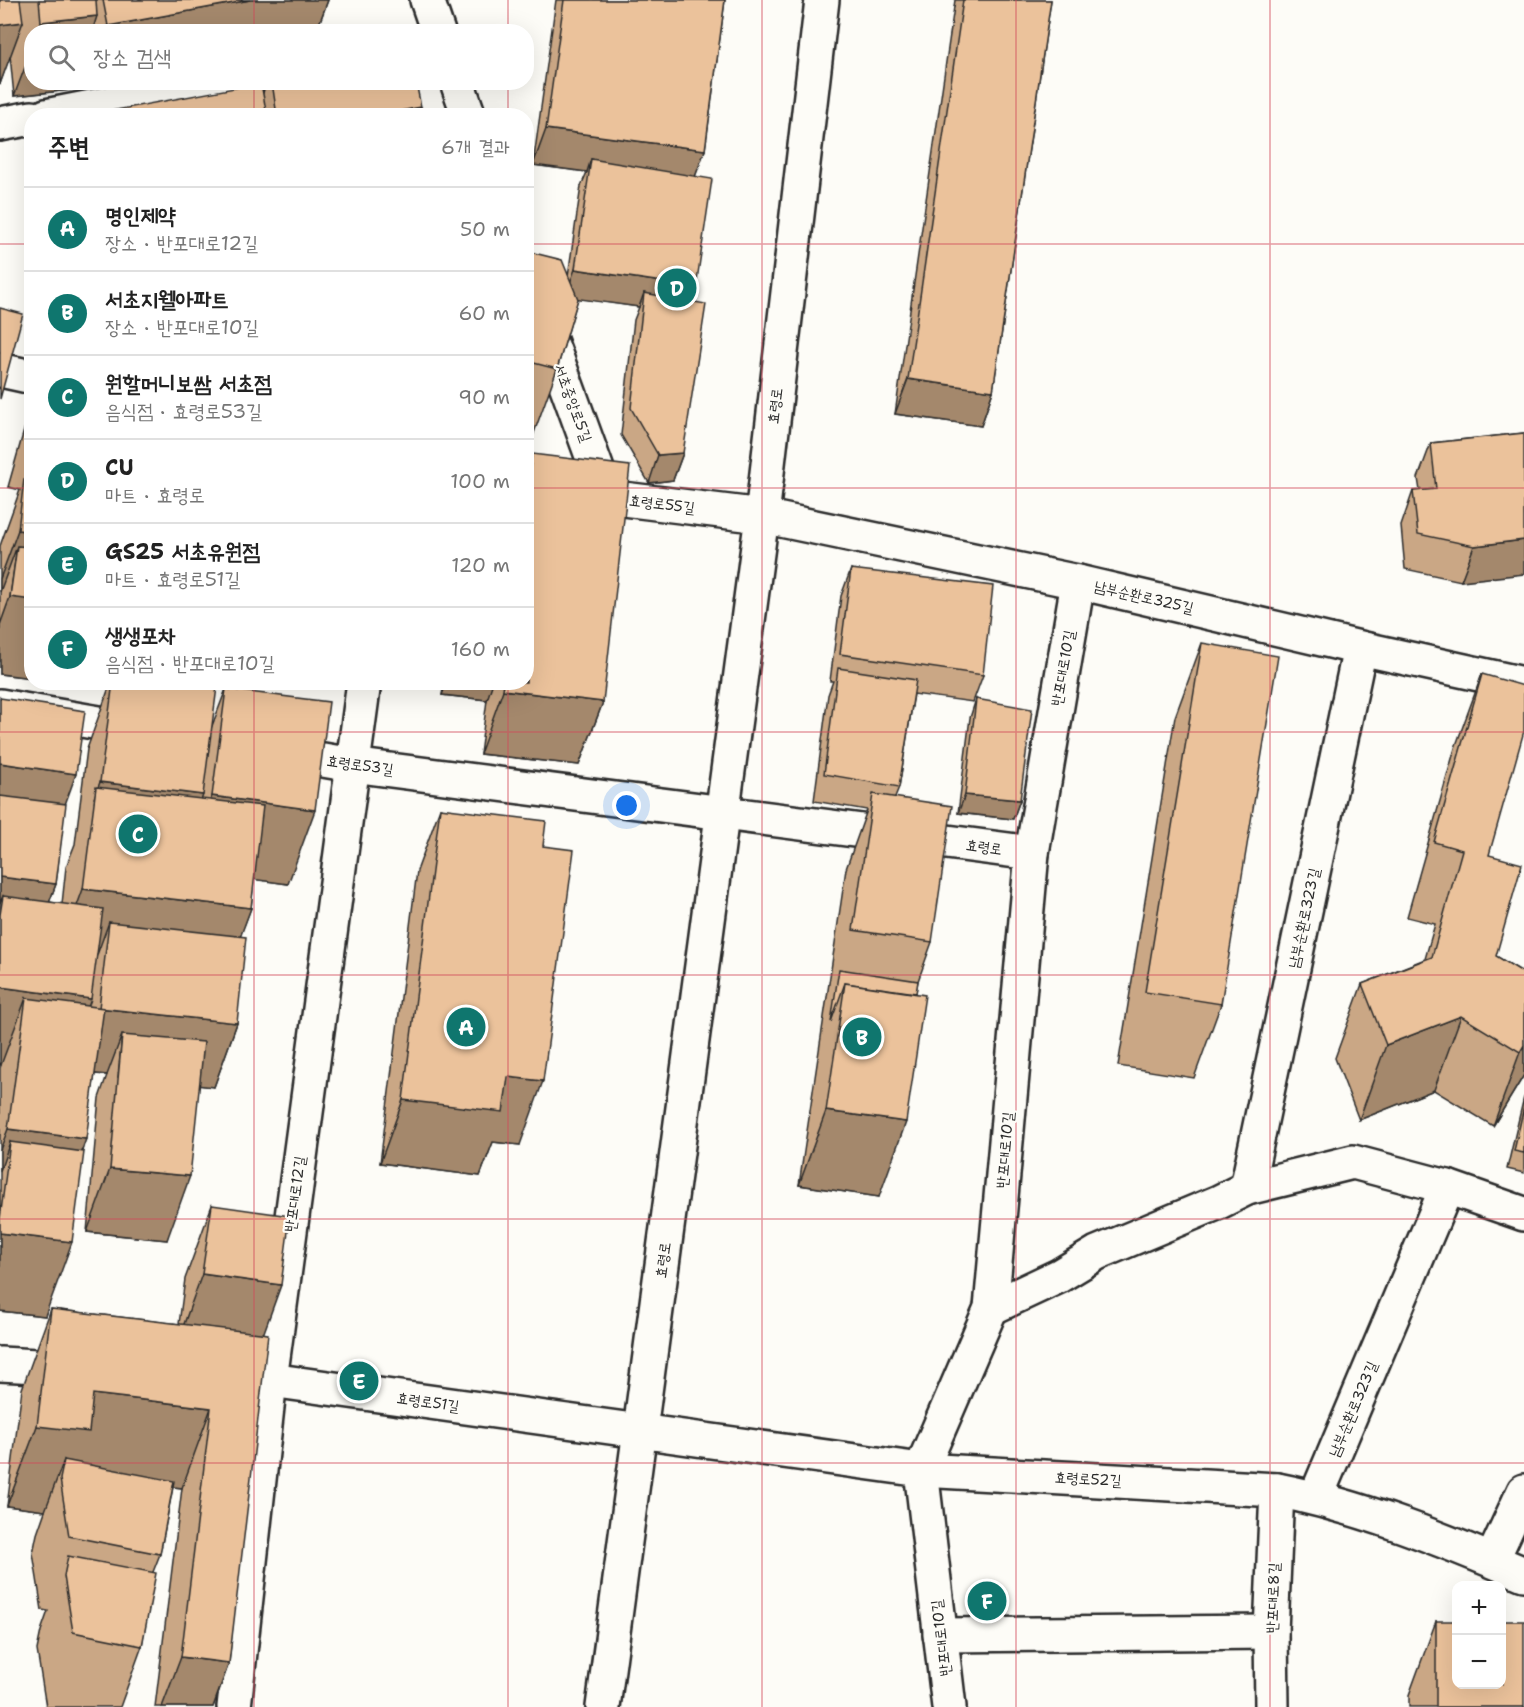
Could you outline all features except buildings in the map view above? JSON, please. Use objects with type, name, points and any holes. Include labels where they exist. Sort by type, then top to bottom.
[{"type":"street","points":[[427,0],[435,24]]},
{"type":"street","name":"효령로","points":[[603,1707],[762,516],[822,0]]},
{"type":"street","points":[[86,108],[178,90]]},
{"type":"street","points":[[460,90],[466,108]]},
{"type":"street","points":[[0,124],[24,120]]},
{"type":"street","name":"서초중앙로5길","points":[[534,296],[607,497]]},
{"type":"street","points":[[0,370],[24,375]]},
{"type":"street","name":"효령로55길","points":[[534,485],[607,497],[762,516]]},
{"type":"street","name":"남부순환로325길","points":[[762,516],[1078,582],[1524,684]]},
{"type":"street","name":"반포대로10길","points":[[949,1707],[921,1470],[991,1308],[1032,854],[1078,582]]},
{"type":"street","name":"남부순환로323길","points":[[1247,1188],[1360,648]]},
{"type":"street","name":"반포대로12길","points":[[234,1707],[270,1380],[363,690]]},
{"type":"street","points":[[0,706],[164,734]]},
{"type":"street","name":"효령로53길","points":[[246,747],[352,765],[722,812]]},
{"type":"street","name":"효령로","points":[[722,812],[1032,854]]},
{"type":"street","points":[[991,1308],[1059,1276],[1097,1253],[1247,1188],[1353,1162],[1447,1187],[1524,1214]]},
{"type":"street","name":"남부순환로323길","points":[[1316,1497],[1447,1187]]},
{"type":"street","points":[[0,1364],[105,1370]]},
{"type":"street","name":"효령로51길","points":[[188,1375],[270,1380],[640,1431]]},
{"type":"street","name":"효령로52길","points":[[640,1431],[921,1470],[1277,1490],[1316,1497],[1374,1514],[1524,1574]]},
{"type":"street","name":"반포대로8길","points":[[1272,1707],[1271,1632],[1277,1490]]},
{"type":"street","points":[[1492,1560],[1524,1491]]},
{"type":"street","points":[[940,1635],[1271,1632]]},
{"type":"place","name":"CU","points":[[677,288]]},
{"type":"place","name":"원할머니보쌈 서초점","points":[[138,834]]},
{"type":"place","name":"명인제약","points":[[466,1027]]},
{"type":"place","name":"서초지웰아파트","points":[[862,1037]]},
{"type":"place","name":"GS25 서초유원점","points":[[359,1381]]},
{"type":"place","name":"생생포차","points":[[987,1601]]}]
